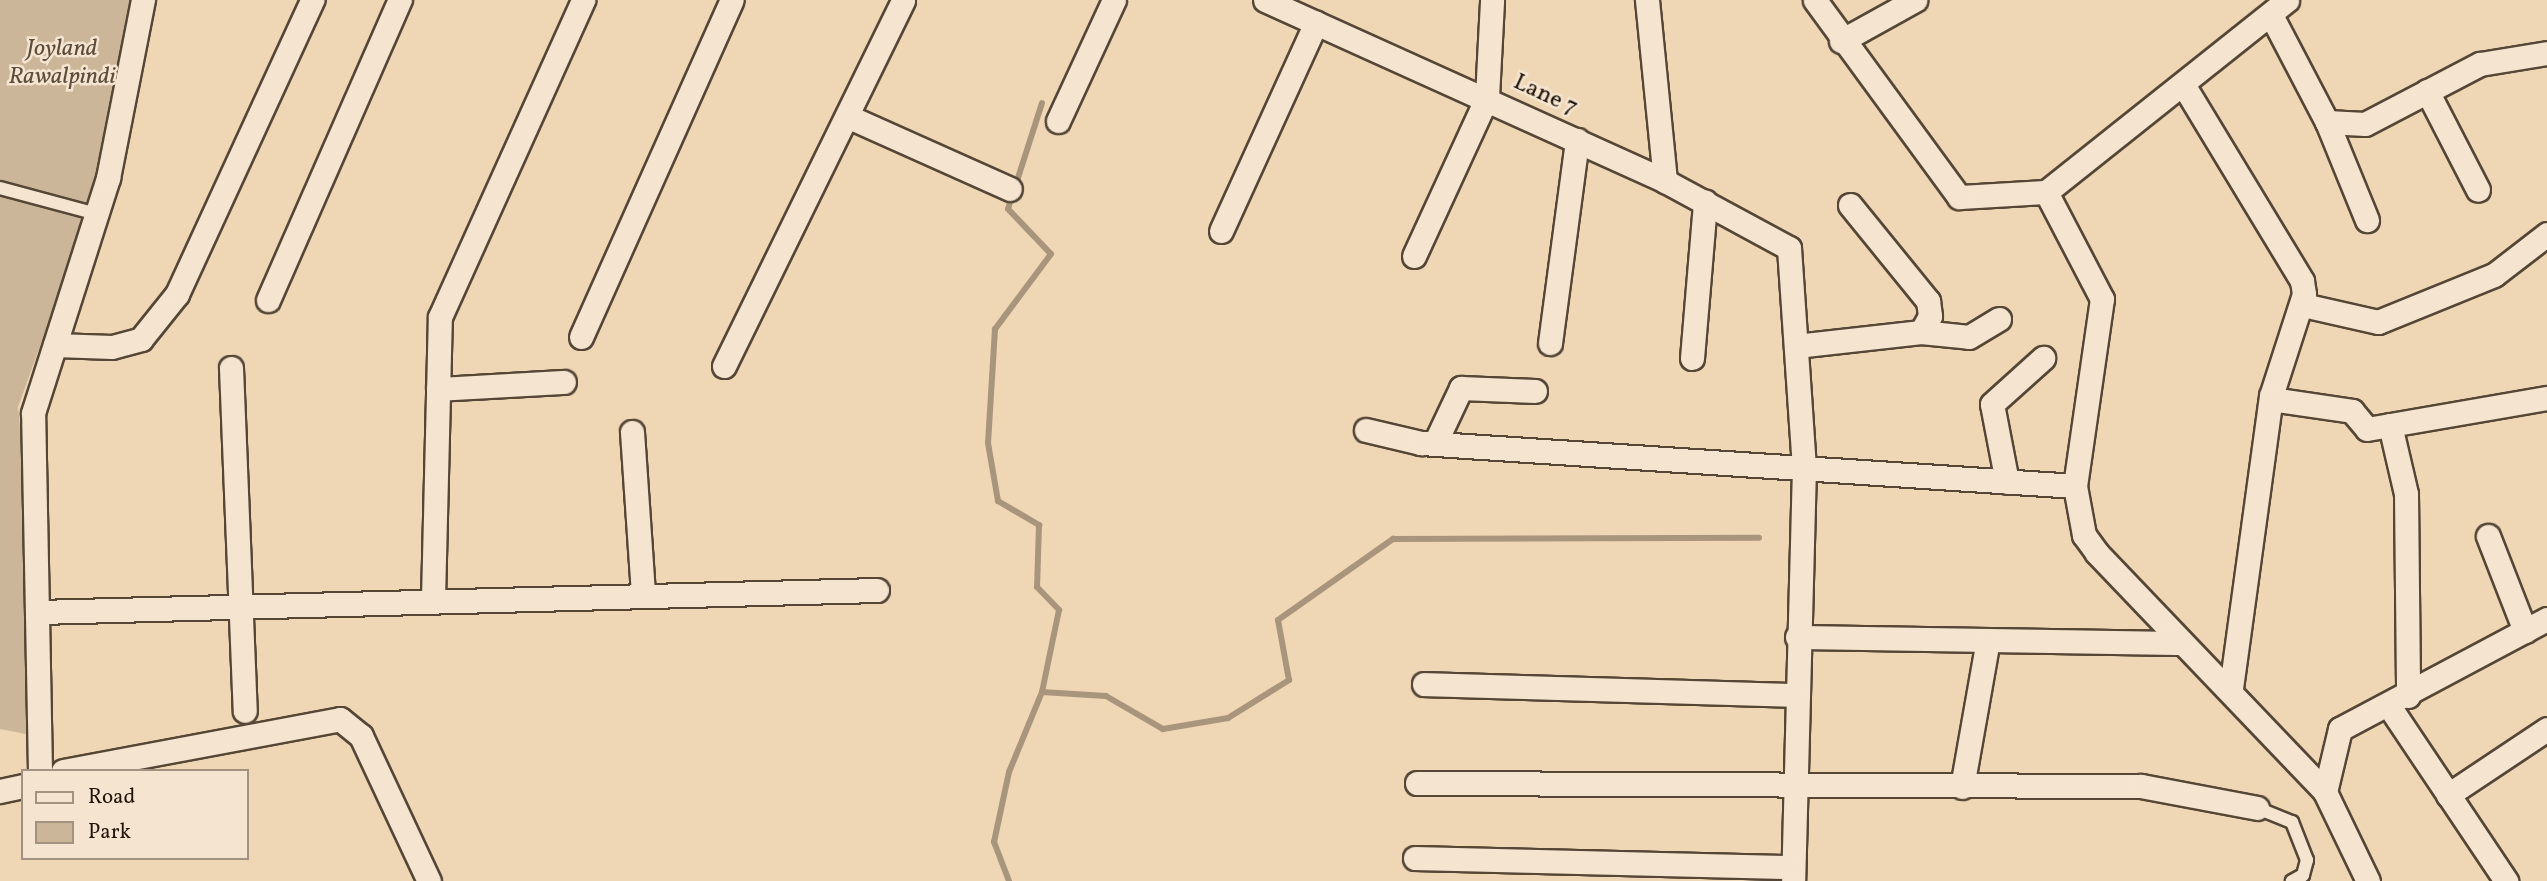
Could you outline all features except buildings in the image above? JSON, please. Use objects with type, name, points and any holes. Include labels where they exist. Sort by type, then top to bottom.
[{"type":"street","points":[[40,769],[33,413],[97,214],[143,0]]},
{"type":"street","points":[[55,345],[112,347],[141,339],[177,294],[312,0]]},
{"type":"street","points":[[268,299],[400,0]]},
{"type":"street","points":[[433,599],[440,317],[583,0]]},
{"type":"street","points":[[581,337],[732,0]]},
{"type":"street","points":[[724,366],[849,117],[903,0]]},
{"type":"street","points":[[1058,121],[1114,0]]},
{"type":"street","points":[[1414,257],[1487,97],[1492,0]]},
{"type":"street","points":[[1647,0],[1665,181]]},
{"type":"street","points":[[1815,0],[1841,41],[1959,197],[2046,192],[2184,86],[2279,7],[2367,220]]},
{"type":"street","points":[[1841,41],[1915,0]]},
{"type":"street","name":"Lane 7","points":[[1274,2],[1487,97],[1665,181],[1794,255],[1796,346]]},
{"type":"street","points":[[1221,231],[1316,23]]},
{"type":"street","points":[[2326,122],[2365,124],[2480,64],[2547,53]]},
{"type":"street","points":[[2184,86],[2302,281],[2303,305],[2271,399],[2231,688]]},
{"type":"street","points":[[2427,92],[2479,190]]},
{"type":"street","points":[[849,117],[1010,189]]},
{"type":"street","points":[[1550,343],[1577,140]]},
{"type":"street","points":[[2046,192],[2102,299],[2075,486],[2084,535],[2180,643],[2231,688],[2325,792],[2368,881]]},
{"type":"street","points":[[1692,358],[1705,202]]},
{"type":"street","points":[[1850,205],[1928,301],[1921,332]]},
{"type":"street","points":[[2303,305],[2378,322],[2494,275],[2547,234]]},
{"type":"street","points":[[1415,858],[1793,874],[1797,637],[1804,467],[1796,346],[1921,332],[1969,337],[1999,319]]},
{"type":"street","points":[[2007,482],[1992,404],[2043,358]]},
{"type":"street","points":[[231,368],[245,710]]},
{"type":"street","points":[[438,389],[564,382]]},
{"type":"street","points":[[1435,443],[1461,387],[1535,391]]},
{"type":"street","points":[[2271,399],[2352,411],[2362,428],[2547,398]]},
{"type":"street","points":[[2390,425],[2406,495],[2399,701],[2448,795],[2505,881]]},
{"type":"street","points":[[1366,430],[1435,443],[2075,486]]},
{"type":"street","points":[[632,432],[643,595]]},
{"type":"street","points":[[2487,536],[2525,631]]},
{"type":"street","points":[[38,612],[242,603],[877,590]]},
{"type":"street","points":[[2325,792],[2340,729],[2399,701],[2547,619]]},
{"type":"street","points":[[1797,637],[2180,643]]},
{"type":"street","points":[[1962,787],[1988,640]]},
{"type":"street","points":[[1424,684],[1796,695]]},
{"type":"street","points":[[74,769],[340,719],[361,736],[429,881]]},
{"type":"street","points":[[2448,795],[2547,729]]},
{"type":"street","points":[[1418,783],[1795,788],[2141,786],[2257,808]]},
{"type":"street","points":[[0,791],[21,786]]},
{"type":"lane","points":[[0,188],[97,214]]},
{"type":"lane","points":[[2257,808],[2292,822],[2307,860],[2303,875],[2292,881]]},
{"type":"green space","name":"Joyland Rawalpindi","points":[[0,0],[136,0],[107,161],[18,407],[51,739],[0,729]]},
{"type":"waterway","points":[[1042,103],[1008,209],[1051,254],[995,329],[988,443],[998,501],[1039,525],[1037,587],[1059,610],[1042,692]]},
{"type":"waterway","points":[[1009,881],[994,842],[1009,772],[1042,692],[1106,696],[1163,729],[1228,718],[1289,680],[1278,620],[1393,539],[1759,538]]}]
